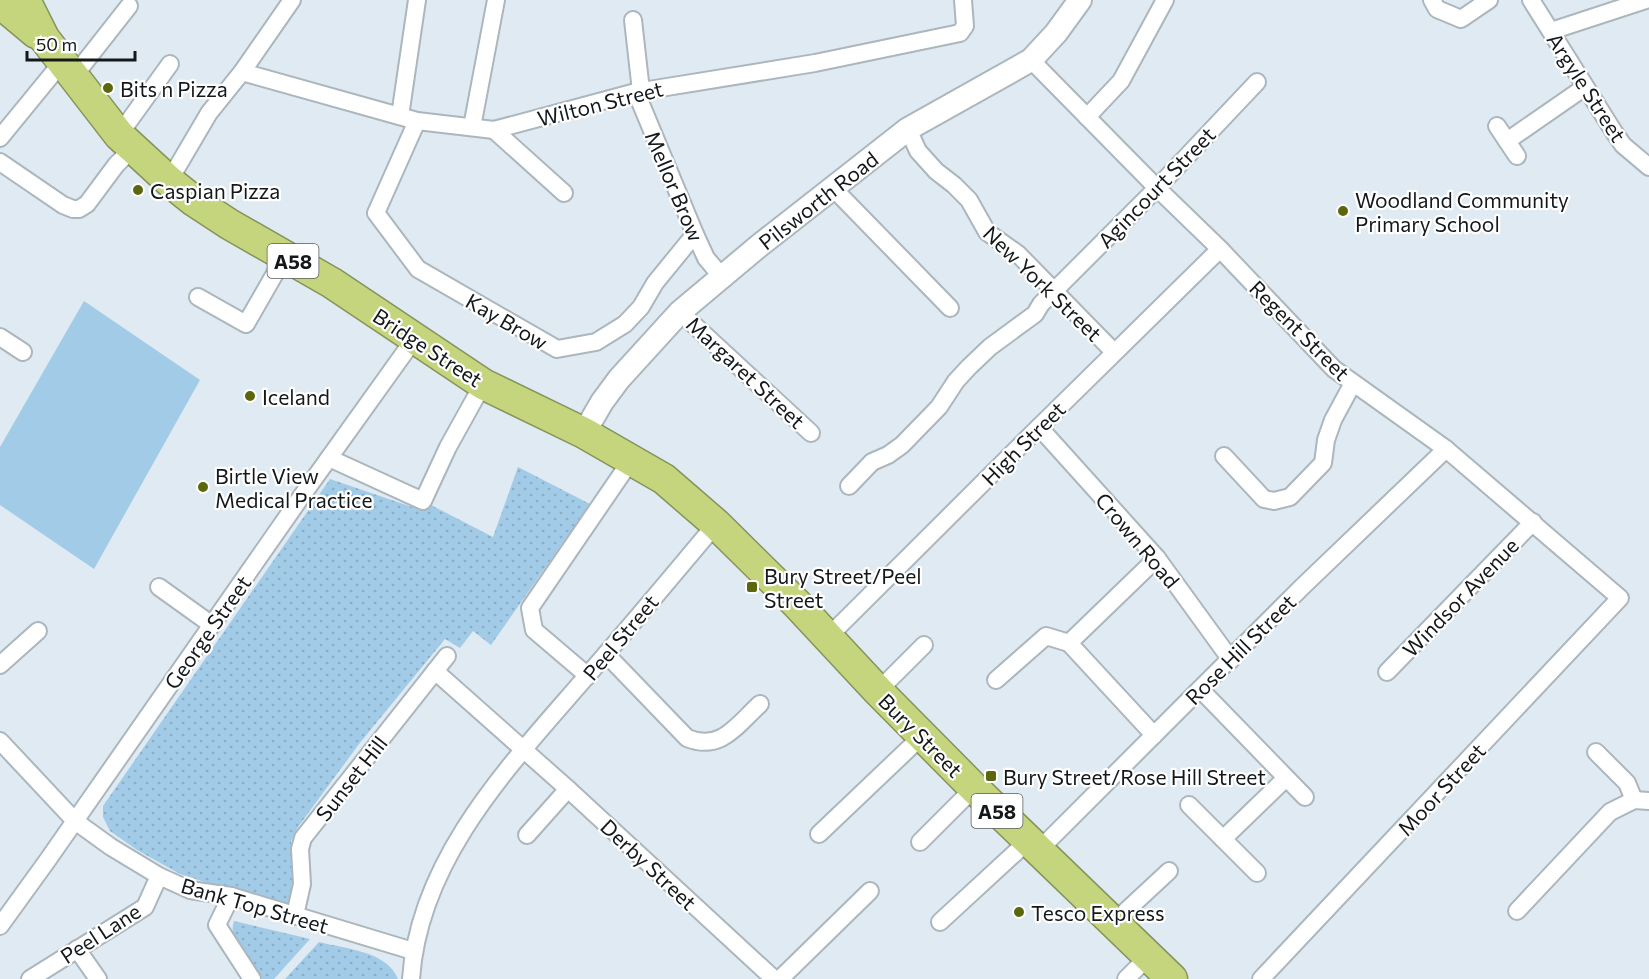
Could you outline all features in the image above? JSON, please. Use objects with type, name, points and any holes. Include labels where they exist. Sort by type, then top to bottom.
[{"type":"highway","name":"A58","points":[[25,0],[44,38]]},
{"type":"highway","name":"A58","points":[[0,3],[25,26],[44,38]]},
{"type":"highway","name":"Bridge Street","points":[[44,38],[126,142],[169,181],[229,224],[332,283],[483,384],[584,433],[664,479],[716,524],[796,603],[827,638]]},
{"type":"highway","name":"Bury Street","points":[[827,638],[974,788],[1172,979]]},
{"type":"street","points":[[169,181],[209,113],[243,72],[292,0]]},
{"type":"street","points":[[400,116],[417,0]]},
{"type":"street","points":[[472,127],[496,0]]},
{"type":"street","name":"Wilton Street","points":[[243,72],[417,121],[494,130],[638,91],[815,63],[960,33],[965,26],[963,0]]},
{"type":"street","name":"Pilsworth Road","points":[[584,433],[619,379],[681,312],[908,129],[1031,60],[1056,33],[1080,0]]},
{"type":"street","points":[[1087,117],[1121,81],[1164,0]]},
{"type":"street","points":[[1432,0],[1437,9],[1461,19],[1489,0]]},
{"type":"street","name":"Argyle Street","points":[[1531,0],[1623,145],[1649,167]]},
{"type":"street","points":[[1551,31],[1646,0]]},
{"type":"street","points":[[0,138],[129,6]]},
{"type":"street","name":"Mellor Brow","points":[[633,20],[638,91],[694,234],[706,258],[722,277]]},
{"type":"street","name":"Regent Street","points":[[1031,60],[1220,249],[1334,369],[1446,449],[1620,598]]},
{"type":"street","points":[[0,162],[63,205],[80,209],[87,204],[116,165],[126,142],[170,64]]},
{"type":"street","name":"Agincourt Street","points":[[849,486],[872,462],[902,445],[939,407],[969,366],[990,347],[1035,314],[1041,304],[1157,188],[1257,82]]},
{"type":"street","points":[[1507,141],[1585,87]]},
{"type":"street","name":"Kay Brow","points":[[417,121],[376,213],[418,268],[557,349],[596,342],[625,324],[641,307],[655,283],[694,234]]},
{"type":"street","points":[[1497,126],[1517,156]]},
{"type":"street","name":"New York Street","points":[[908,129],[918,151],[936,171],[969,200],[987,232],[1018,254],[1114,352]]},
{"type":"street","points":[[494,130],[564,193]]},
{"type":"street","points":[[833,188],[950,308]]},
{"type":"street","name":"High Street","points":[[827,638],[1220,249]]},
{"type":"street","points":[[198,297],[246,324],[285,256]]},
{"type":"street","name":"Margaret Street","points":[[681,312],[811,433]]},
{"type":"street","points":[[0,337],[22,352]]},
{"type":"street","name":"George Street","points":[[0,926],[414,338]]},
{"type":"street","points":[[1224,456],[1264,499],[1274,501],[1290,497],[1323,463],[1326,440],[1333,420],[1353,383]]},
{"type":"street","points":[[329,458],[423,501],[448,447],[483,384]]},
{"type":"street","name":"Crown Road","points":[[1038,427],[1157,558],[1231,660]]},
{"type":"street","name":"Rose Hill Street","points":[[940,922],[1033,846],[1154,735],[1302,587],[1446,449]]},
{"type":"street","points":[[588,676],[534,630],[530,608],[632,459]]},
{"type":"street","name":"Windsor Avenue","points":[[1387,672],[1533,522]]},
{"type":"street","name":"Peel Street","points":[[411,979],[413,951],[436,880],[479,804],[716,524]]},
{"type":"street","points":[[1069,643],[1157,558]]},
{"type":"street","points":[[159,587],[212,625]]},
{"type":"street","name":"Moor Street","points":[[1261,979],[1620,598]]},
{"type":"street","points":[[0,664],[38,631]]},
{"type":"street","points":[[996,680],[1046,636],[1069,643],[1154,735]]},
{"type":"street","points":[[878,691],[924,645]]},
{"type":"street","points":[[606,654],[687,738],[697,742],[714,742],[722,738],[760,704]]},
{"type":"street","name":"Sunset Hill","points":[[296,915],[302,884],[300,849],[303,838],[447,656]]},
{"type":"street","name":"Derby Street","points":[[435,671],[524,749],[774,979]]},
{"type":"street","points":[[1200,689],[1305,797]]},
{"type":"street","points":[[819,834],[922,736]]},
{"type":"street","name":"Bank Top Street","points":[[0,741],[75,821],[111,847],[159,876],[190,890],[231,896],[413,951]]},
{"type":"street","points":[[1517,911],[1610,812],[1642,800],[1596,752]]},
{"type":"street","points":[[1223,839],[1286,778]]},
{"type":"street","points":[[920,842],[974,788]]},
{"type":"street","points":[[527,835],[568,789]]},
{"type":"street","points":[[1189,805],[1257,873]]},
{"type":"street","points":[[1113,923],[1169,871]]},
{"type":"street","name":"Peel Lane","points":[[30,979],[145,907],[159,876]]},
{"type":"street","points":[[780,979],[870,891]]},
{"type":"street","points":[[231,896],[217,925],[252,979]]},
{"type":"street","points":[[77,949],[98,979]]},
{"type":"street","points":[[1126,979],[1148,957]]},
{"type":"shaded area","points":[[84,301],[200,380],[94,569],[0,505],[0,447]]},
{"type":"shaded area","points":[[518,467],[590,504],[491,645],[473,631],[460,648],[445,639],[359,744],[298,827],[291,841],[293,870],[291,898],[284,908],[180,874],[137,850],[110,831],[103,817],[103,806],[330,479],[418,509],[429,504],[493,537]]},
{"type":"shaded area","points":[[234,921],[310,939],[274,979],[259,979],[236,944]]},
{"type":"shaded area","points":[[319,942],[353,949],[375,957],[385,962],[398,979],[285,979]]},
{"type":"place","name":"Bits n Pizza","points":[[108,88]]},
{"type":"place","name":"Caspian Pizza","points":[[138,190]]},
{"type":"place","name":"Woodland Community Primary School","points":[[1343,211]]},
{"type":"place","name":"Iceland","points":[[250,396]]},
{"type":"place","name":"Birtle View Medical Practice","points":[[203,487]]},
{"type":"place","name":"Bury Street/Peel Street","points":[[752,587]]},
{"type":"place","name":"Bury Street/Rose Hill Street","points":[[991,776]]},
{"type":"place","name":"Tesco Express","points":[[1019,912]]}]
